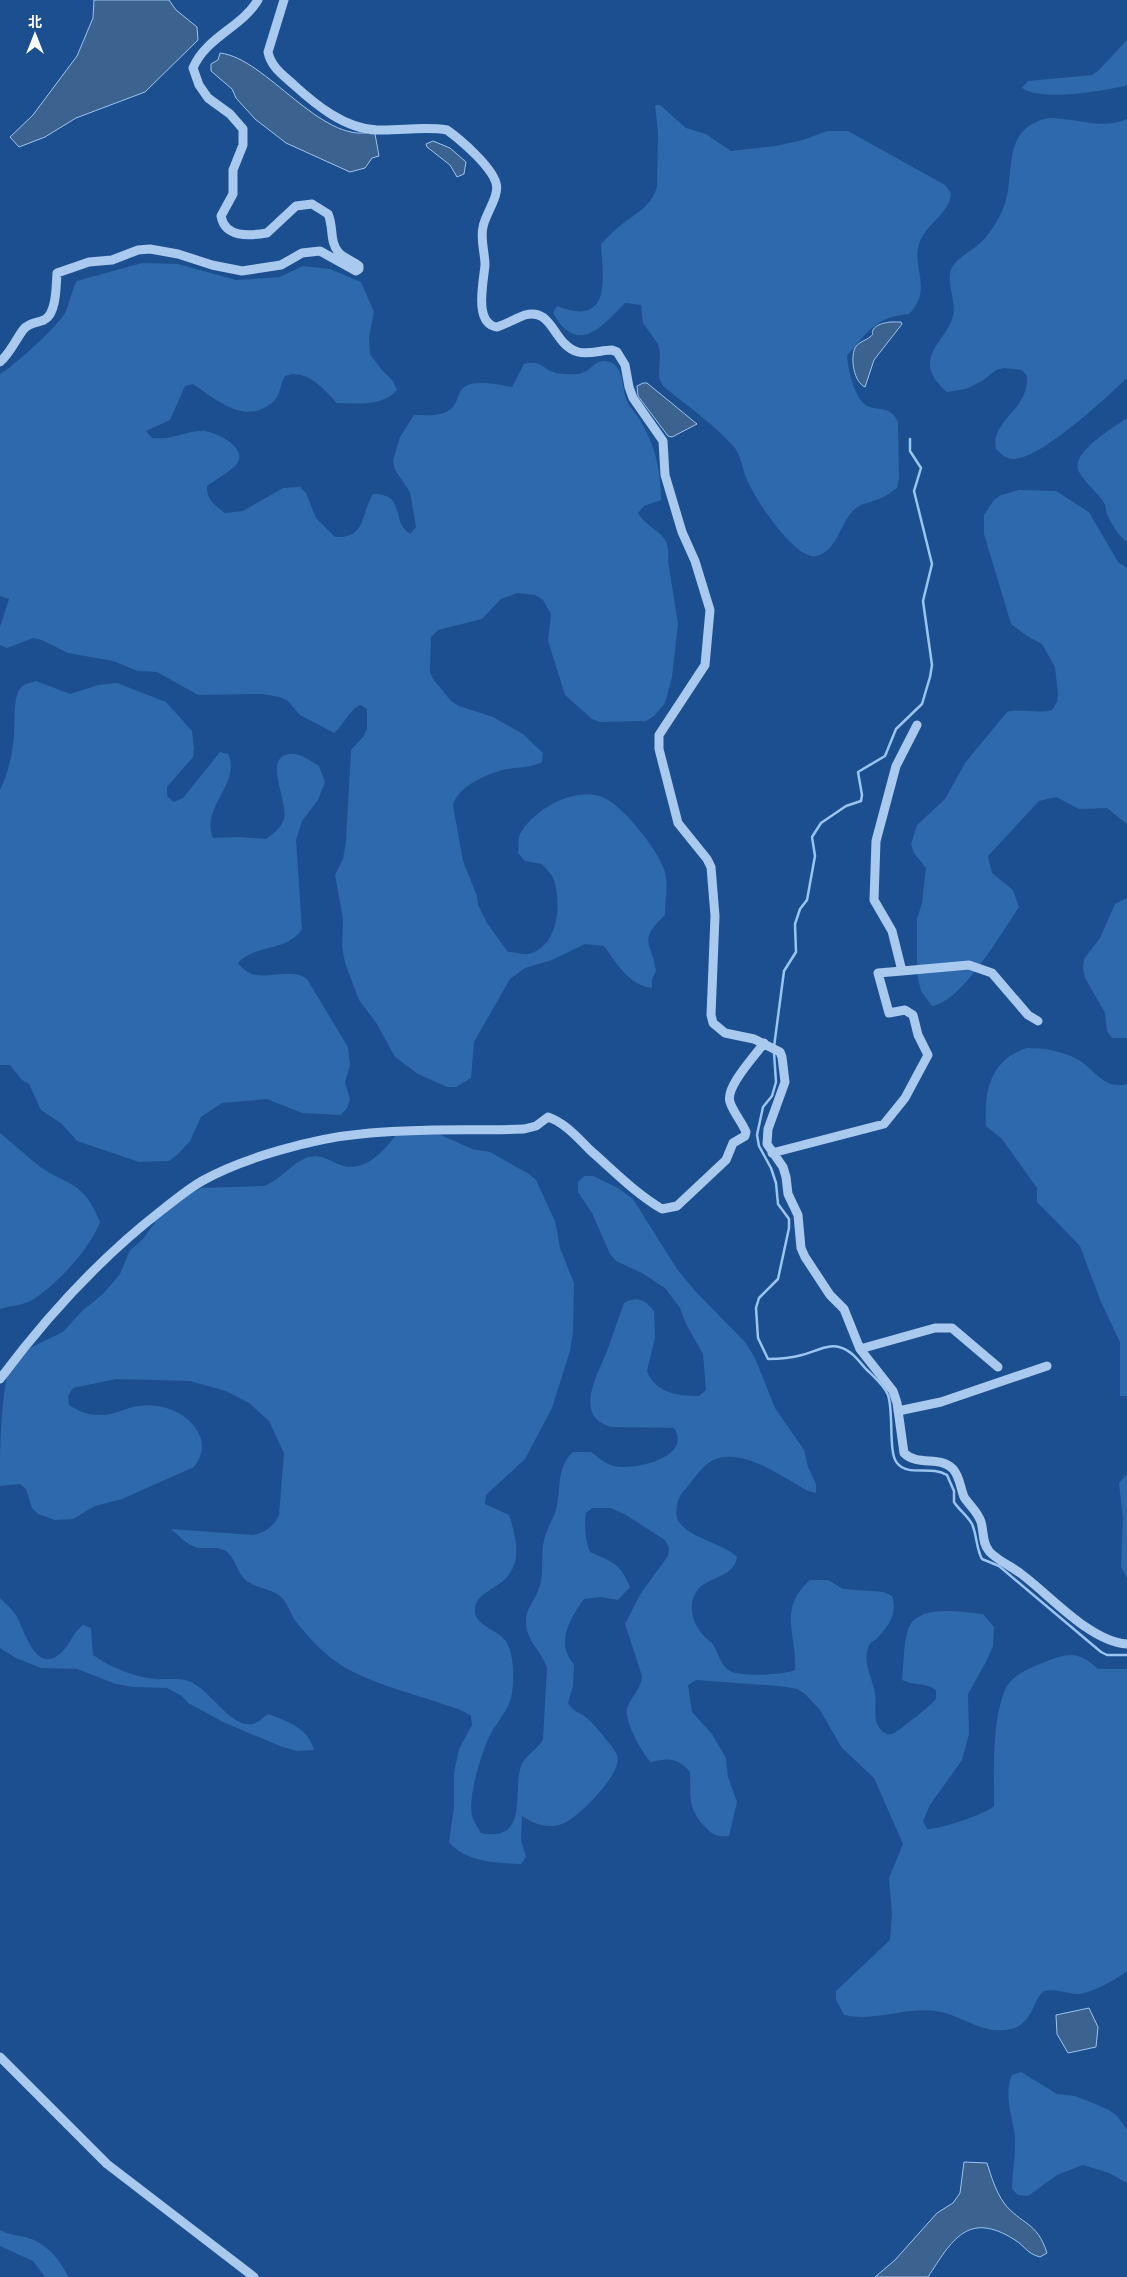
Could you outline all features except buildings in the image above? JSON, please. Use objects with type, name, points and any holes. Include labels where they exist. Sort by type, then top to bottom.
[{"type":"street","points":[[0,362],[12,349],[24,328],[46,319],[49,315],[58,287],[57,273],[89,262],[112,260],[138,250],[150,249],[178,254],[242,272],[281,265],[302,253],[320,251],[347,268],[359,270],[359,266],[339,253],[333,244],[333,230],[328,214],[312,204],[296,206],[266,233],[254,235],[237,234],[228,231],[222,224],[221,216],[234,194],[234,170],[243,145],[243,128],[230,114],[208,98],[199,85],[193,68],[208,46],[218,36],[243,19],[258,0]]},
{"type":"street","points":[[284,0],[268,52],[274,67],[301,92],[332,115],[375,130],[447,130],[484,166],[496,184],[496,191],[482,227],[485,265],[481,301],[486,320],[497,327],[525,315],[538,315],[551,324],[561,342],[569,349],[580,353],[601,350],[617,352],[626,365],[629,387],[633,398],[663,441],[665,474],[682,532],[696,561],[700,584],[710,610],[705,665],[659,735],[659,749],[678,823],[711,867],[715,916],[711,1016],[713,1023],[725,1033],[754,1038],[780,1052],[785,1068],[785,1082],[766,1137],[772,1153],[782,1167],[788,1194],[798,1215],[801,1248],[830,1295],[844,1309],[860,1350],[893,1390],[904,1452],[915,1461],[941,1462],[951,1466],[957,1474],[965,1498],[981,1523],[984,1543],[990,1554],[1021,1573],[1097,1634],[1115,1642],[1127,1644]]},
{"type":"street","points":[[902,971],[892,931],[874,900],[876,841],[896,766],[917,726]]},
{"type":"street","points":[[772,1153],[884,1124],[905,1098],[928,1055],[918,1035],[914,1015],[905,1010],[888,1013],[878,974],[970,965],[992,973],[1028,1015],[1038,1021]]},
{"type":"street","points":[[0,1379],[43,1323],[110,1254],[142,1225],[200,1182],[240,1164],[271,1154],[360,1134],[524,1129],[536,1126],[548,1117],[556,1120],[574,1135],[642,1197],[662,1209],[677,1206],[726,1160],[733,1142],[745,1136],[746,1132],[730,1102],[728,1094],[733,1084],[766,1044]]},
{"type":"street","points":[[860,1350],[935,1328],[952,1328],[998,1367]]},
{"type":"street","points":[[898,1411],[941,1402],[1047,1366]]},
{"type":"street","points":[[0,2057],[107,2164],[254,2277]]},
{"type":"shaded area","points":[[94,0],[169,0],[176,10],[197,27],[198,40],[145,92],[76,118],[45,137],[19,147],[10,137],[33,115],[77,56],[93,18]]},
{"type":"shaded area","points":[[1127,40],[1127,84],[1125,86],[1087,93],[1057,95],[1031,92],[1022,88],[1028,81],[1092,75]]},
{"type":"shaded area","points":[[220,53],[238,58],[256,69],[313,114],[333,125],[352,132],[371,132],[375,134],[379,156],[372,158],[365,168],[350,172],[286,143],[255,119],[236,98],[232,89],[211,71],[211,64],[218,60]]},
{"type":"shaded area","points":[[655,105],[660,105],[686,128],[706,134],[731,151],[776,146],[803,140],[827,131],[848,131],[945,185],[951,193],[946,207],[926,231],[919,244],[918,262],[921,287],[916,305],[909,314],[888,318],[873,327],[847,356],[853,385],[860,399],[870,407],[890,412],[898,422],[899,479],[897,488],[883,497],[861,505],[854,510],[847,518],[833,544],[823,554],[816,556],[807,555],[788,539],[768,515],[753,492],[735,448],[709,423],[663,386],[659,378],[660,352],[658,344],[643,323],[641,305],[625,303],[598,328],[589,334],[580,335],[571,333],[562,326],[553,313],[557,306],[575,311],[587,310],[596,305],[602,284],[601,244],[619,226],[643,208],[654,194],[657,187],[658,132]]},
{"type":"shaded area","points":[[1049,118],[1099,124],[1127,119],[1127,378],[1089,413],[1055,439],[1024,457],[1012,459],[1001,454],[996,449],[996,439],[1004,422],[1022,398],[1026,388],[1027,376],[1022,370],[1004,368],[996,370],[982,381],[966,389],[947,392],[934,378],[930,367],[930,360],[935,347],[951,323],[953,316],[954,310],[950,282],[951,270],[958,260],[982,241],[999,218],[1009,184],[1015,143],[1022,132],[1033,124]]},
{"type":"shaded area","points":[[433,141],[450,148],[466,162],[464,174],[457,177],[450,165],[427,147],[426,144]]},
{"type":"shaded area","points":[[142,263],[178,264],[236,280],[280,277],[303,266],[330,269],[361,282],[374,312],[369,337],[370,354],[393,381],[397,390],[391,395],[377,402],[337,403],[314,381],[307,377],[293,374],[285,376],[274,401],[253,412],[232,408],[193,384],[185,386],[170,420],[146,431],[152,438],[169,438],[196,431],[211,432],[224,438],[236,448],[239,453],[239,459],[236,465],[207,486],[210,499],[225,513],[243,511],[283,488],[300,487],[306,493],[316,518],[335,537],[353,534],[358,529],[373,494],[384,495],[390,498],[397,509],[404,529],[410,534],[416,527],[410,492],[395,470],[393,461],[400,437],[414,415],[432,415],[448,411],[453,407],[462,389],[471,384],[489,383],[512,387],[524,364],[535,363],[556,373],[569,374],[582,373],[602,361],[616,366],[627,401],[650,439],[660,479],[661,500],[644,506],[638,513],[667,543],[678,624],[672,677],[665,703],[654,716],[646,721],[600,722],[592,719],[565,695],[548,641],[551,614],[543,600],[535,595],[517,593],[501,599],[482,619],[438,630],[431,637],[430,672],[433,679],[451,701],[459,706],[493,717],[523,734],[543,753],[542,762],[538,764],[499,771],[475,781],[461,792],[453,805],[463,861],[477,896],[478,905],[487,923],[508,952],[528,954],[538,950],[546,943],[552,934],[557,913],[558,901],[554,880],[542,864],[525,861],[518,853],[519,836],[534,817],[555,802],[579,795],[591,794],[602,797],[619,808],[638,828],[654,850],[664,869],[667,886],[665,915],[656,924],[649,936],[656,971],[652,979],[652,988],[636,983],[630,978],[618,966],[604,946],[585,944],[552,960],[525,968],[510,979],[474,1042],[471,1078],[456,1087],[447,1087],[418,1074],[395,1057],[377,1024],[359,1000],[345,963],[342,946],[343,918],[335,875],[343,859],[346,841],[351,750],[363,737],[367,729],[367,709],[360,705],[334,733],[300,715],[288,701],[280,697],[262,694],[198,695],[157,672],[138,671],[113,661],[68,653],[42,640],[33,638],[7,648],[0,645],[0,627],[9,599],[0,596],[0,374],[35,346],[61,319],[67,309],[77,281]]},
{"type":"shaded area","points":[[890,322],[901,322],[902,324],[874,360],[865,387],[858,380],[854,370],[853,358],[855,348],[873,334],[872,332],[876,326]]},
{"type":"shaded area","points":[[647,383],[697,424],[672,437],[668,436],[638,396],[637,386]]},
{"type":"shaded area","points":[[1127,418],[1127,542],[1113,526],[1104,503],[1079,472],[1078,465],[1080,457],[1086,449],[1103,434]]},
{"type":"shaded area","points":[[1019,490],[1056,491],[1089,512],[1118,562],[1127,568],[1127,824],[1107,808],[1079,809],[1056,797],[1039,801],[988,856],[992,873],[1013,890],[1019,907],[992,948],[968,979],[944,1001],[932,1006],[921,991],[917,974],[917,919],[922,903],[926,868],[914,853],[911,844],[917,825],[945,799],[965,763],[1007,712],[1052,710],[1057,702],[1055,667],[1042,644],[1011,624],[984,534],[984,515],[994,500],[1001,495]]},
{"type":"shaded area","points":[[36,681],[70,694],[98,685],[117,683],[166,702],[192,731],[194,749],[193,757],[167,787],[167,796],[174,802],[183,798],[220,752],[228,754],[231,765],[230,775],[212,816],[210,827],[213,838],[266,839],[279,828],[284,819],[283,803],[277,776],[279,761],[283,756],[292,754],[302,756],[319,766],[325,782],[318,800],[302,821],[296,840],[302,929],[288,941],[253,953],[238,963],[245,971],[253,974],[262,976],[290,974],[299,975],[307,979],[348,1047],[350,1065],[345,1082],[350,1099],[347,1108],[341,1115],[302,1113],[267,1099],[222,1103],[201,1117],[190,1141],[169,1161],[139,1162],[77,1141],[62,1124],[41,1110],[29,1084],[22,1080],[10,1065],[0,1065],[0,790],[12,751],[17,695],[22,686]]},
{"type":"shaded area","points":[[1127,898],[1127,1038],[1112,1038],[1107,1031],[1105,1013],[1085,978],[1083,968],[1084,959],[1100,938],[1115,904]]},
{"type":"shaded area","points":[[1027,1048],[1046,1049],[1065,1054],[1083,1063],[1106,1082],[1119,1085],[1127,1084],[1127,1396],[1120,1396],[1120,1342],[1101,1302],[1080,1246],[1037,1202],[1037,1188],[1002,1139],[986,1126],[986,1101],[992,1078],[1005,1060]]},
{"type":"shaded area","points":[[421,1126],[472,1149],[490,1152],[536,1180],[555,1221],[560,1248],[574,1283],[573,1332],[570,1351],[552,1408],[525,1459],[486,1495],[485,1504],[509,1515],[516,1541],[516,1559],[511,1572],[484,1594],[478,1601],[475,1610],[478,1620],[482,1624],[506,1641],[512,1657],[513,1674],[510,1702],[488,1739],[473,1788],[472,1816],[481,1833],[496,1834],[507,1830],[513,1823],[516,1813],[521,1766],[543,1739],[547,1668],[528,1633],[526,1616],[541,1583],[542,1551],[546,1533],[555,1513],[561,1473],[567,1458],[573,1452],[591,1452],[614,1466],[635,1466],[659,1460],[676,1447],[678,1438],[674,1428],[612,1427],[600,1422],[593,1414],[590,1405],[594,1383],[624,1303],[637,1299],[644,1301],[654,1311],[655,1338],[647,1371],[656,1384],[668,1392],[683,1395],[699,1396],[706,1390],[703,1354],[686,1324],[680,1308],[665,1288],[642,1273],[616,1261],[610,1254],[592,1213],[578,1192],[578,1182],[584,1176],[593,1176],[618,1188],[633,1199],[677,1269],[696,1292],[745,1342],[755,1358],[775,1408],[804,1450],[808,1467],[816,1484],[816,1493],[808,1491],[761,1465],[734,1457],[722,1458],[706,1465],[680,1496],[676,1512],[679,1522],[692,1533],[737,1557],[735,1564],[730,1570],[698,1589],[692,1602],[692,1613],[696,1624],[702,1634],[713,1645],[727,1669],[736,1673],[752,1675],[795,1670],[791,1612],[794,1601],[810,1580],[828,1580],[843,1589],[884,1592],[892,1596],[894,1607],[892,1616],[885,1630],[869,1646],[867,1660],[875,1693],[875,1712],[878,1726],[884,1733],[893,1734],[936,1699],[936,1690],[902,1680],[905,1642],[913,1621],[920,1616],[941,1611],[983,1614],[994,1627],[993,1646],[968,1694],[969,1734],[962,1760],[930,1805],[923,1821],[927,1829],[933,1829],[962,1821],[994,1806],[994,1760],[999,1707],[1004,1693],[1014,1678],[1034,1666],[1058,1657],[1071,1655],[1082,1657],[1098,1669],[1127,1669],[1127,1971],[1104,1985],[1084,1993],[1045,1991],[1038,1998],[1024,2022],[1011,2029],[991,2030],[945,2013],[924,2010],[867,2017],[844,2015],[836,2000],[836,1991],[890,1940],[892,1914],[889,1878],[903,1844],[874,1778],[842,1748],[820,1710],[805,1694],[797,1689],[696,1680],[688,1685],[692,1712],[712,1734],[726,1758],[728,1777],[737,1802],[729,1836],[716,1835],[708,1830],[699,1820],[691,1801],[690,1772],[676,1761],[662,1760],[651,1762],[639,1745],[628,1721],[627,1709],[640,1685],[642,1676],[625,1624],[641,1593],[668,1556],[669,1548],[665,1540],[626,1515],[611,1508],[592,1508],[586,1513],[587,1543],[590,1552],[610,1561],[619,1568],[630,1587],[618,1600],[601,1597],[584,1599],[574,1614],[565,1640],[568,1656],[574,1664],[573,1686],[568,1703],[573,1709],[588,1719],[604,1737],[617,1755],[617,1763],[607,1783],[598,1794],[578,1814],[562,1824],[546,1826],[522,1816],[521,1840],[526,1857],[521,1864],[492,1862],[472,1857],[456,1849],[449,1842],[454,1807],[454,1773],[459,1749],[472,1725],[471,1716],[455,1708],[401,1691],[344,1667],[325,1653],[307,1635],[281,1597],[246,1580],[228,1553],[217,1548],[192,1546],[171,1529],[253,1535],[265,1531],[277,1519],[279,1515],[284,1453],[269,1421],[249,1403],[226,1391],[190,1381],[116,1379],[73,1388],[68,1396],[69,1405],[88,1414],[106,1415],[133,1407],[148,1405],[167,1408],[176,1412],[191,1423],[201,1439],[202,1450],[196,1464],[194,1467],[122,1499],[95,1506],[73,1519],[55,1520],[38,1514],[32,1508],[26,1489],[20,1484],[0,1486],[4,1398],[6,1381],[15,1355],[63,1332],[82,1311],[103,1294],[120,1274],[130,1250],[143,1239],[166,1207],[201,1188],[264,1186],[276,1180],[303,1159],[313,1156],[328,1159],[348,1167],[358,1166],[367,1163],[383,1151],[402,1127]]},
{"type":"shaded area","points":[[0,1133],[44,1169],[79,1189],[93,1207],[100,1222],[81,1254],[63,1275],[44,1292],[30,1301],[0,1309]]},
{"type":"shaded area","points":[[1127,1474],[1127,1578],[1121,1567],[1123,1519],[1119,1483]]},
{"type":"shaded area","points":[[0,1598],[16,1615],[37,1655],[44,1659],[52,1659],[61,1653],[83,1625],[91,1628],[93,1655],[107,1663],[145,1678],[191,1682],[206,1692],[228,1715],[244,1724],[252,1724],[268,1714],[283,1720],[303,1731],[308,1736],[314,1750],[297,1751],[280,1746],[223,1722],[188,1703],[182,1696],[167,1688],[133,1687],[116,1684],[77,1669],[41,1668],[16,1658],[0,1648]]},
{"type":"shaded area","points":[[1089,2008],[1098,2027],[1096,2047],[1068,2053],[1057,2034],[1056,2015]]},
{"type":"shaded area","points":[[1021,2072],[1057,2094],[1075,2096],[1109,2110],[1117,2116],[1127,2129],[1127,2183],[1109,2173],[1083,2165],[1057,2175],[1028,2196],[1018,2195],[1012,2189],[1015,2137],[1008,2090],[1012,2075]]},
{"type":"shaded area","points":[[964,2162],[987,2163],[1001,2199],[1016,2216],[1033,2229],[1043,2243],[1047,2253],[1040,2257],[1032,2254],[1015,2240],[999,2231],[985,2228],[973,2229],[963,2233],[954,2241],[928,2277],[875,2277],[895,2260],[937,2213],[953,2203],[960,2193]]},
{"type":"shaded area","points":[[0,2230],[30,2238],[40,2243],[59,2261],[68,2277],[45,2277],[33,2261],[0,2246]]},
{"type":"waterway","points":[[774,1047],[784,971],[796,952],[795,924],[800,909],[807,900],[815,856],[812,837],[821,823],[846,806],[861,801],[862,795],[858,772],[885,756],[896,729],[922,704],[930,677],[932,665],[923,601],[932,564],[914,491],[921,468],[910,451],[910,439]]},
{"type":"waterway","points":[[774,1053],[776,1082],[772,1096],[763,1107],[757,1135],[759,1146],[771,1168],[776,1183],[778,1204],[789,1219],[789,1228],[778,1279],[759,1298],[756,1308],[758,1338],[768,1359],[794,1357],[834,1346],[843,1348],[851,1353],[881,1384],[888,1395],[891,1411],[893,1451],[897,1463],[907,1469],[941,1472],[947,1475],[954,1491],[954,1502],[972,1524],[982,1559],[999,1566],[1101,1652],[1107,1655],[1127,1655]]}]
